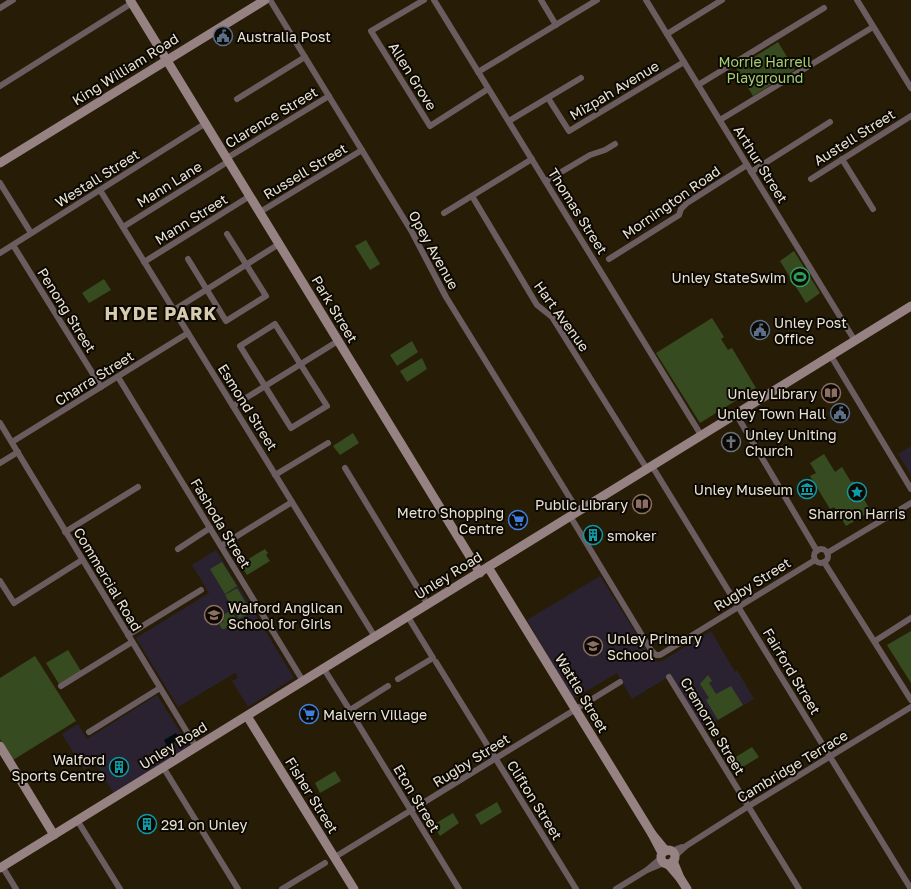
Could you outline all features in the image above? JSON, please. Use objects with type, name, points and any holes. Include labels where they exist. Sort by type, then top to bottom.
[{"type":"main road","name":"King William Road","points":[[0,163],[265,0]]},
{"type":"main road","name":"Park Street","points":[[131,2],[480,573]]},
{"type":"main road","name":"Unley Road","points":[[1,867],[911,306]]},
{"type":"main road","name":"Wattle Street","points":[[488,567],[687,889]]},
{"type":"main road","name":"Fisher Street","points":[[247,716],[354,889]]},
{"type":"main road","points":[[0,746],[54,835]]},
{"type":"street","points":[[0,8],[13,0]]},
{"type":"street","name":"Opey Avenue","points":[[270,0],[412,232],[446,297],[578,511]]},
{"type":"street","name":"Allen Grove","points":[[424,0],[371,31],[430,126],[488,89]]},
{"type":"street","name":"Thomas Street","points":[[434,0],[701,435]]},
{"type":"street","points":[[541,0],[556,25]]},
{"type":"street","points":[[478,72],[597,0]]},
{"type":"street","name":"Arthur Street","points":[[646,0],[855,341]]},
{"type":"street","points":[[667,34],[722,0]]},
{"type":"street","points":[[857,0],[911,88]]},
{"type":"street","points":[[0,86],[131,2]]},
{"type":"street","points":[[698,85],[824,8]]},
{"type":"street","points":[[720,120],[873,27]]},
{"type":"street","points":[[237,99],[305,57]]},
{"type":"street","name":"Mizpah Avenue","points":[[548,98],[569,130],[684,62]]},
{"type":"street","points":[[508,121],[581,78]]},
{"type":"street","name":"Clarence Street","points":[[228,159],[329,96]]},
{"type":"street","name":"Austell Street","points":[[811,179],[911,116]]},
{"type":"street","points":[[751,172],[830,122]]},
{"type":"street","name":"Westall Street","points":[[0,253],[206,124]]},
{"type":"street","points":[[546,181],[590,155],[605,150],[615,144]]},
{"type":"street","name":"Russell Street","points":[[260,212],[362,150]]},
{"type":"street","name":"Mann Lane","points":[[123,227],[228,159]]},
{"type":"street","points":[[444,213],[532,159]]},
{"type":"street","points":[[842,159],[873,208]]},
{"type":"street","name":"Mornington Road","points":[[609,259],[679,215],[681,209],[687,203],[747,165]]},
{"type":"street","points":[[0,183],[30,233]]},
{"type":"street","name":"Esmond Street","points":[[100,190],[375,637]]},
{"type":"street","name":"Mann Street","points":[[144,262],[250,196]]},
{"type":"street","name":"Hart Avenue","points":[[472,196],[537,305],[552,317],[650,467]]},
{"type":"street","points":[[188,259],[226,321],[266,296],[227,234]]},
{"type":"street","points":[[174,310],[280,244]]},
{"type":"street","name":"Penong Street","points":[[13,245],[101,387]]},
{"type":"street","points":[[275,324],[300,364],[327,406],[291,428],[240,346],[275,324]]},
{"type":"street","name":"Charra Street","points":[[12,442],[188,333]]},
{"type":"street","points":[[233,406],[338,341]]},
{"type":"street","points":[[831,356],[911,489]]},
{"type":"street","name":"Fashoda Street","points":[[118,377],[303,681]]},
{"type":"street","points":[[736,414],[817,550]]},
{"type":"street","name":"Commercial Road","points":[[0,423],[60,521],[64,532],[196,747]]},
{"type":"street","points":[[275,475],[328,443]]},
{"type":"street","points":[[0,463],[18,452]]},
{"type":"street","name":"Fairford Street","points":[[650,467],[738,607],[911,889]]},
{"type":"street","points":[[345,468],[428,605]]},
{"type":"street","points":[[64,532],[138,487]]},
{"type":"street","points":[[221,546],[292,502]]},
{"type":"street","points":[[827,553],[911,503]]},
{"type":"street","name":"Rugby Street","points":[[570,516],[651,650],[660,655],[815,560]]},
{"type":"street","points":[[178,549],[210,528]]},
{"type":"street","points":[[817,550],[823,550],[827,553]]},
{"type":"street","points":[[817,550],[814,554],[815,560],[819,563],[824,562],[828,558],[827,553]]},
{"type":"street","points":[[0,581],[14,604],[82,560]]},
{"type":"street","points":[[824,562],[911,700]]},
{"type":"street","points":[[128,635],[201,590]]},
{"type":"street","name":"Clifton Street","points":[[408,617],[576,889]]},
{"type":"street","points":[[875,641],[911,618]]},
{"type":"street","points":[[61,686],[132,642]]},
{"type":"street","points":[[398,679],[435,660]]},
{"type":"street","points":[[324,669],[351,711],[388,686]]},
{"type":"street","name":"Cremorne Street","points":[[669,677],[799,889]]},
{"type":"street","name":"Rugby Street","points":[[335,858],[620,682]]},
{"type":"street","points":[[89,732],[160,688]]},
{"type":"street","name":"Cambridge Terrace","points":[[616,889],[748,806],[911,707]]},
{"type":"street","name":"Eton Street","points":[[355,719],[459,889]]},
{"type":"street","points":[[164,767],[238,889]]},
{"type":"street","points":[[78,820],[120,889]]},
{"type":"street","points":[[282,889],[325,863]]},
{"type":"street","points":[[1,867],[16,889]]},
{"type":"shaded area","points":[[911,446],[911,475],[898,454]]},
{"type":"shaded area","name":"Walford Anglican School for Girls","points":[[216,550],[294,678],[248,707],[232,681],[238,678],[235,673],[178,707],[136,638],[209,593],[192,565]]},
{"type":"shaded area","name":"Unley Primary School","points":[[600,576],[653,660],[657,662],[662,661],[711,631],[735,672],[737,670],[754,699],[704,728],[671,675],[632,699],[617,673],[573,699],[527,620]]},
{"type":"shaded area","points":[[157,695],[190,747],[114,794],[96,764],[84,770],[62,734],[78,724],[87,739]]},
{"type":"shaded area","points":[[176,733],[179,739],[167,746],[164,740]]},
{"type":"green space","name":"Morrie Harrell Playground","points":[[778,42],[795,70],[753,96],[736,68]]},
{"type":"green space","points":[[366,240],[380,264],[370,270],[355,246]]},
{"type":"green space","name":"Unley StateSwim","points":[[794,251],[820,293],[806,303],[780,261]]},
{"type":"green space","points":[[104,279],[111,290],[89,303],[82,293]]},
{"type":"green space","points":[[712,318],[724,337],[721,339],[728,350],[732,348],[756,388],[700,423],[656,353]]},
{"type":"green space","points":[[412,341],[418,352],[397,366],[390,355]]},
{"type":"green space","points":[[422,358],[427,369],[407,382],[400,371]]},
{"type":"green space","points":[[353,433],[359,443],[340,455],[333,446]]},
{"type":"green space","points":[[824,454],[835,472],[842,467],[851,482],[853,481],[871,511],[846,526],[834,507],[830,509],[810,476],[816,473],[810,463]]},
{"type":"green space","points":[[265,549],[268,553],[266,555],[270,561],[247,575],[240,564]]},
{"type":"green space","points":[[222,562],[237,586],[225,594],[210,569]]},
{"type":"green space","points":[[237,588],[251,612],[239,619],[225,595]]},
{"type":"green space","points":[[231,610],[238,621],[222,629],[219,624],[223,622],[225,614]]},
{"type":"green space","points":[[911,631],[911,683],[887,645]]},
{"type":"green space","points":[[68,650],[81,671],[59,684],[46,663]]},
{"type":"green space","points":[[35,656],[76,721],[13,760],[0,739],[0,678]]},
{"type":"green space","points":[[708,675],[712,681],[709,683],[716,694],[731,686],[743,705],[718,720],[706,700],[709,698],[700,684]]},
{"type":"green space","points":[[752,747],[759,757],[738,770],[731,760]]},
{"type":"green space","points":[[335,771],[341,781],[320,793],[315,783]]},
{"type":"green space","points":[[497,802],[502,812],[481,825],[475,815]]},
{"type":"green space","points":[[453,813],[459,823],[440,836],[433,825]]},
{"type":"place","name":"Australia Post","points":[[223,36]]},
{"type":"place","name":"Unley StateSwim","points":[[800,277]]},
{"type":"place","name":"Unley Post Office","points":[[760,330]]},
{"type":"place","name":"Unley Library","points":[[831,393]]},
{"type":"place","name":"Unley Town Hall","points":[[840,413]]},
{"type":"place","name":"Unley Uniting Church","points":[[731,442]]},
{"type":"place","name":"Unley Museum","points":[[807,489]]},
{"type":"place","name":"Sharron Harris","points":[[857,492]]},
{"type":"place","name":"Public Library","points":[[642,504]]},
{"type":"place","name":"Metro Shopping Centre","points":[[518,520]]},
{"type":"place","name":"smoker","points":[[593,535]]},
{"type":"place","name":"Walford Anglican School for Girls","points":[[214,615]]},
{"type":"place","name":"Unley Primary School","points":[[593,646]]},
{"type":"place","name":"Malvern Village","points":[[309,714]]},
{"type":"place","name":"Walford Sports Centre","points":[[119,767]]},
{"type":"place","name":"291 on Unley","points":[[147,824]]},
{"type":"district","name":"HYDE PARK","points":[[161,313]]}]
